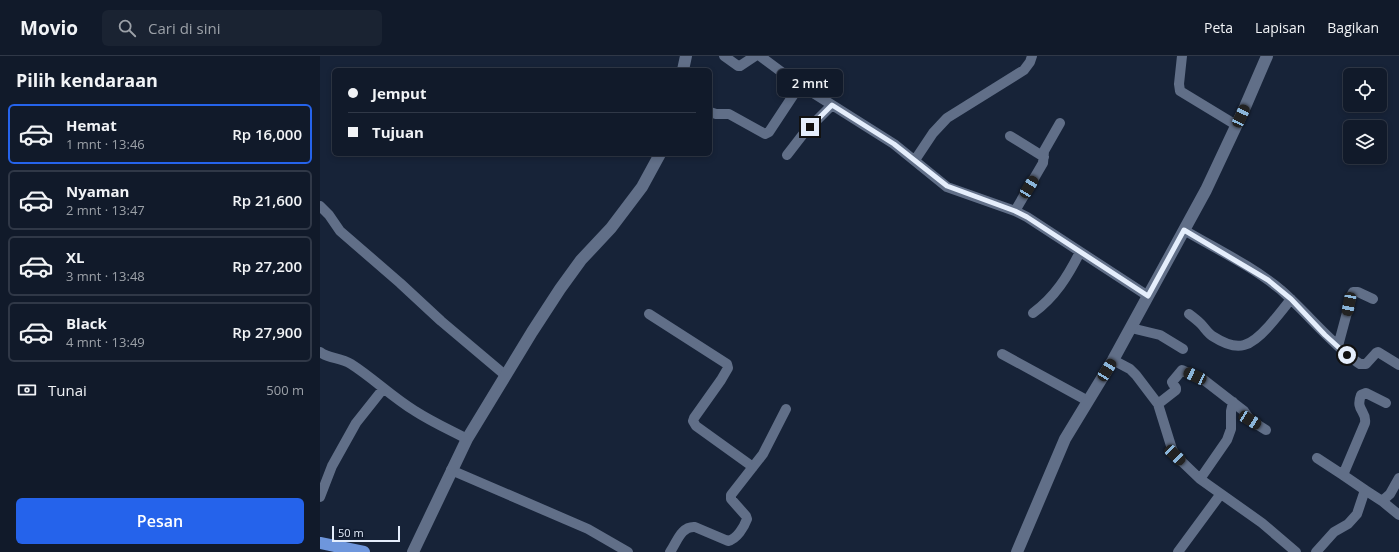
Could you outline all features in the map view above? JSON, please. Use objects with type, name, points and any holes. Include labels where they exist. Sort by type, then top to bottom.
[{"type":"highway","points":[[320,543],[364,552]]},
{"type":"street","points":[[683,68],[686,56]]},
{"type":"street","points":[[724,56],[735,65],[740,66],[755,56]]},
{"type":"street","points":[[760,56],[800,85],[894,144],[947,186],[1015,211],[1027,217],[1148,296]]},
{"type":"street","points":[[913,159],[947,118],[1024,70],[1030,62],[1032,56]]},
{"type":"street","points":[[1182,56],[1179,84],[1180,91],[1236,125]]},
{"type":"street","points":[[1018,552],[1065,439],[1113,360],[1206,190],[1267,56]]},
{"type":"street","points":[[712,113],[729,114],[765,134],[769,132],[800,85]]},
{"type":"street","points":[[787,155],[804,133],[832,105]]},
{"type":"street","points":[[1015,211],[1043,163],[1044,151],[1060,123]]},
{"type":"street","points":[[1010,136],[1044,157]]},
{"type":"street","points":[[413,552],[467,439],[505,375],[564,283],[581,260],[611,228],[642,188],[659,156]]},
{"type":"street","points":[[320,206],[340,230],[440,321],[505,375]]},
{"type":"street","points":[[1184,230],[1256,272],[1274,285],[1291,299],[1338,346],[1360,364],[1366,364],[1376,352],[1378,352],[1399,365]]},
{"type":"street","points":[[1033,314],[1050,299],[1058,289],[1080,252]]},
{"type":"street","points":[[1338,346],[1353,292],[1358,292],[1374,299]]},
{"type":"street","points":[[1189,314],[1216,339],[1230,345],[1245,346],[1261,335],[1291,299]]},
{"type":"street","points":[[649,314],[727,364],[728,368],[721,380],[693,421],[696,426],[753,467]]},
{"type":"street","points":[[1131,328],[1160,335],[1183,349]]},
{"type":"street","points":[[320,352],[347,361],[368,375],[383,389],[416,412],[467,439]]},
{"type":"street","points":[[1002,354],[1088,401]]},
{"type":"street","points":[[1113,360],[1130,369],[1158,404],[1175,455],[1200,479],[1220,495],[1262,523],[1296,552]]},
{"type":"street","points":[[1158,404],[1176,390],[1172,382],[1182,370],[1204,380],[1246,413],[1250,420],[1266,430]]},
{"type":"street","points":[[320,497],[332,466],[349,434],[383,389]]},
{"type":"street","points":[[1343,475],[1365,423],[1365,416],[1359,406],[1361,395],[1366,393],[1386,403]]},
{"type":"street","points":[[1200,479],[1227,440],[1231,429],[1231,411],[1233,402]]},
{"type":"street","points":[[670,552],[683,531],[690,527],[695,527],[728,541],[732,540],[739,533],[747,519],[744,513],[731,499],[731,495],[763,454],[786,409]]},
{"type":"street","points":[[1317,458],[1399,515]]},
{"type":"street","points":[[451,470],[588,529],[628,552]]},
{"type":"street","points":[[1382,502],[1390,494],[1399,478]]},
{"type":"street","points":[[1316,552],[1334,532],[1348,524],[1357,514],[1365,490]]},
{"type":"street","points":[[1178,552],[1220,495]]},
{"type":"route","points":[[810,127],[832,105],[894,144],[947,186],[1015,211],[1027,217],[1148,296],[1184,230],[1268,280],[1291,299],[1325,335],[1347,355]]}]
